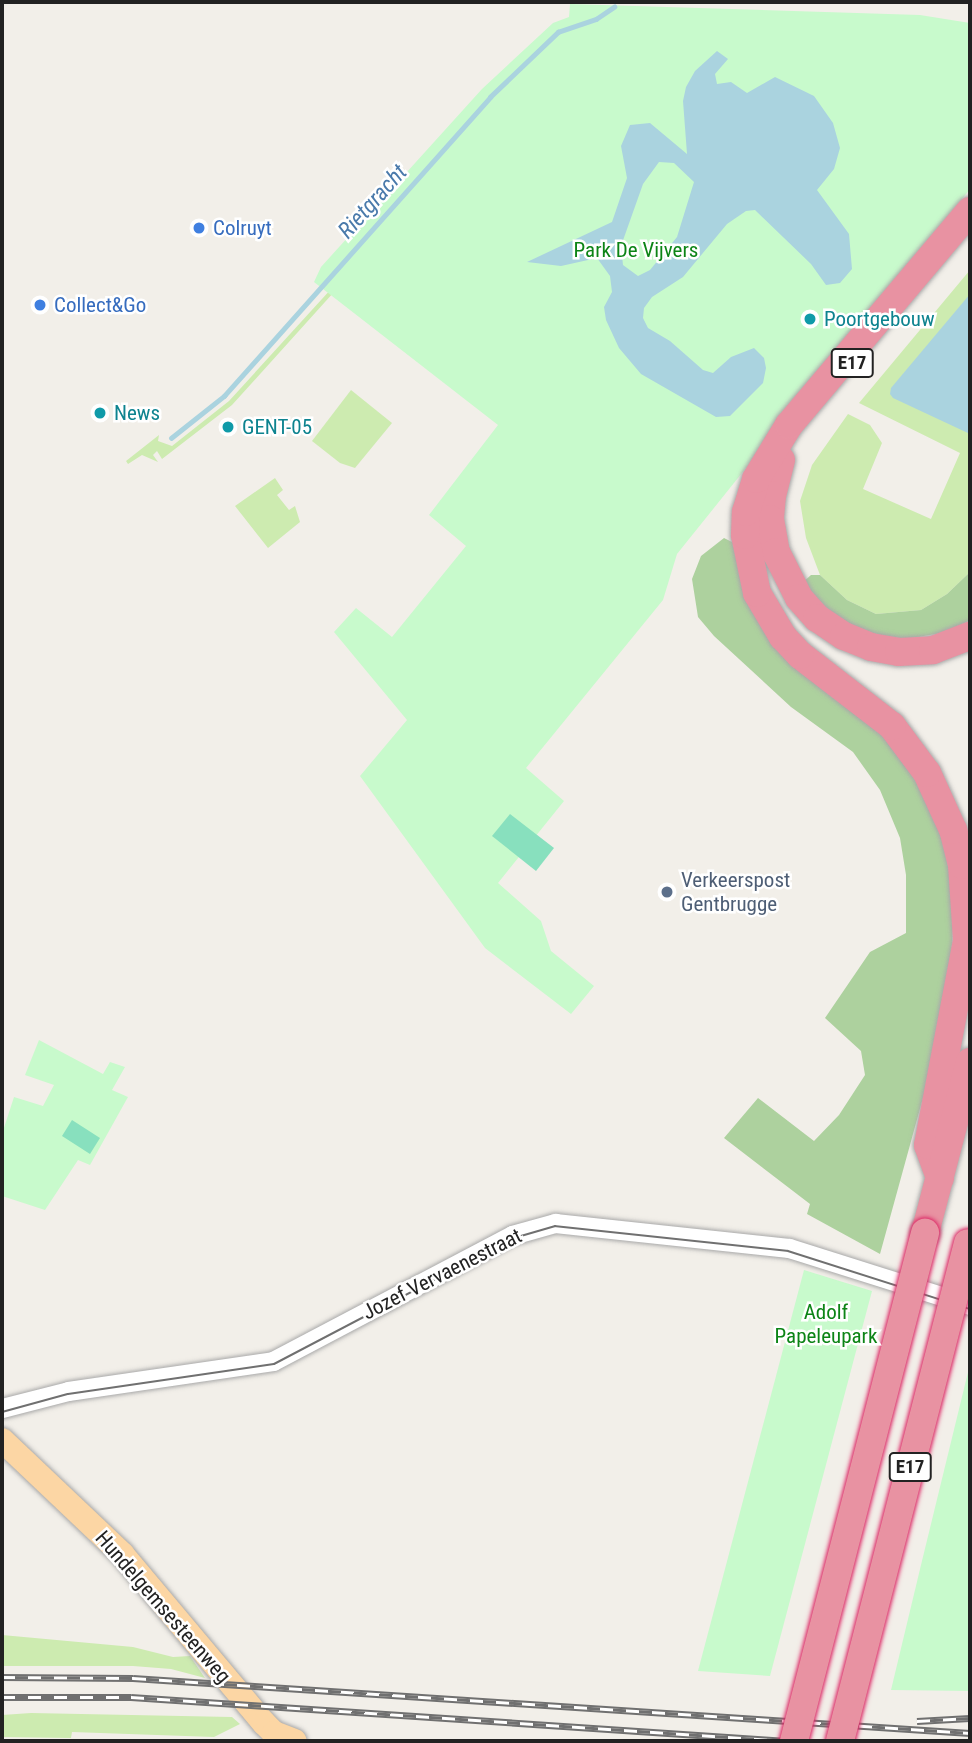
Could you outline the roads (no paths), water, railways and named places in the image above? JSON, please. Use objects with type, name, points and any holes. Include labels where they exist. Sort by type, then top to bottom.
[{"type":"highway","points":[[940,1178],[928,1145],[967,940],[962,866],[953,830],[927,773],[892,726],[800,655],[783,637],[757,593],[745,535],[747,512],[756,479],[789,425],[970,211]]},
{"type":"highway","name":"E17","points":[[970,224],[800,426],[787,446],[777,471],[770,519],[776,552],[799,598],[817,618],[844,636],[871,647],[900,652],[933,650],[970,636]]},
{"type":"highway","name":"E17","points":[[794,1741],[970,1062]]},
{"type":"highway","name":"E17","points":[[840,1741],[969,1239]]},
{"type":"main road","name":"Hundelgemsesteenweg","points":[[2,1440],[122,1554],[264,1723],[274,1733],[295,1741]]},
{"type":"street","name":"Jozef Vervaenestraat","points":[[2,1408],[68,1391],[273,1361],[513,1235],[555,1223],[789,1248],[970,1305]]},
{"type":"water","points":[[717,51],[728,59],[715,74],[717,84],[731,82],[747,93],[775,77],[814,96],[833,123],[840,148],[834,169],[817,190],[849,234],[852,269],[840,283],[826,285],[811,264],[755,210],[746,211],[727,224],[683,277],[652,297],[644,308],[643,318],[648,328],[670,341],[703,370],[713,373],[731,357],[754,348],[764,358],[766,368],[763,383],[730,416],[716,417],[641,374],[619,348],[606,320],[604,307],[612,292],[610,276],[597,258],[561,266],[527,262],[612,222],[627,178],[621,146],[630,125],[650,123],[687,154],[683,101],[686,87],[695,71]],"holes":[[[659,162],[674,163],[694,182],[677,237],[650,270],[638,276],[623,265],[621,246],[643,184]]]},
{"type":"water","points":[[970,294],[970,434],[893,398],[890,394],[891,388]]},
{"type":"waterway","name":"Rietgracht","points":[[171,438],[224,396],[490,97],[558,32],[596,19],[614,7]]},
{"type":"tram line","points":[[2,1412],[68,1394],[274,1364],[514,1238],[555,1226],[788,1251],[970,1309]]},
{"type":"railway","points":[[2,1677],[133,1678],[970,1733]]},
{"type":"railway","points":[[2,1697],[131,1697],[788,1741]]},
{"type":"railway","points":[[917,1721],[970,1718]]},
{"type":"place","name":"Colruyt","points":[[199,228]]},
{"type":"place","name":"Collect&Go","points":[[40,305]]},
{"type":"place","name":"Poortgebouw","points":[[810,319]]},
{"type":"place","name":"News","points":[[100,413]]},
{"type":"place","name":"GENT-05","points":[[228,427]]},
{"type":"place","name":"Verkeerspost Gentbrugge","points":[[667,892]]},
{"type":"park label","name":"Park De Vijvers","points":[[636,250]]},
{"type":"park label","name":"Adolf Papeleupark","points":[[826,1324]]}]
